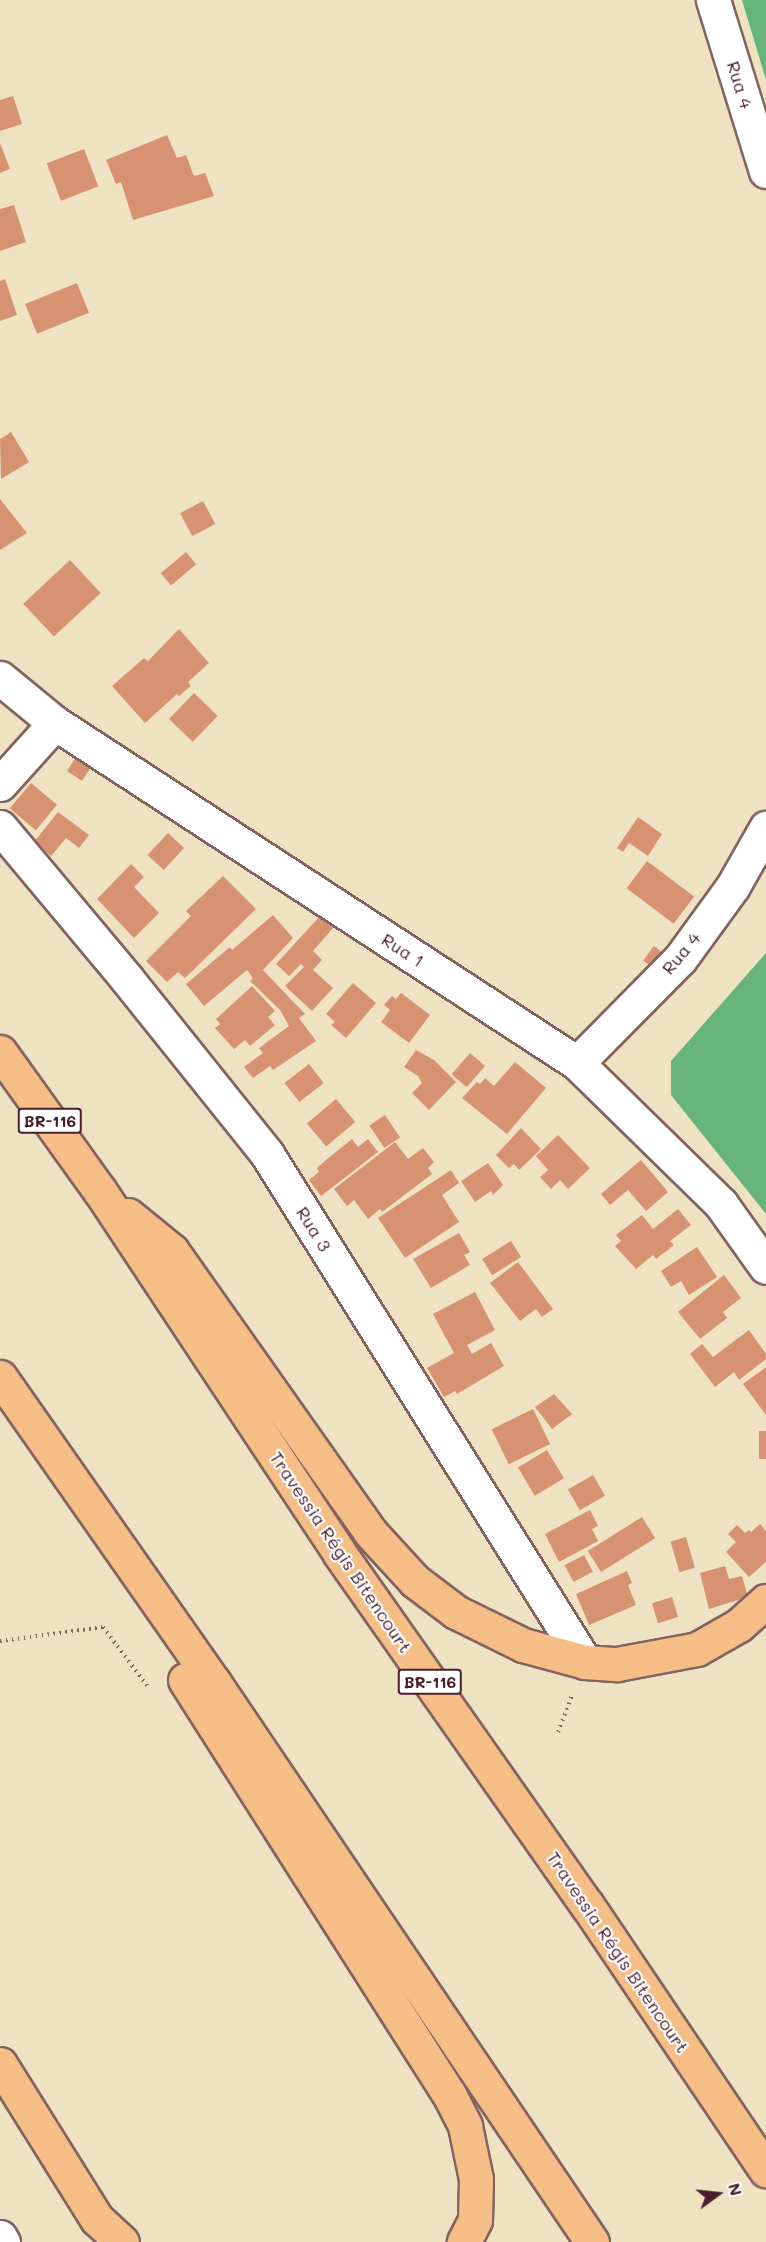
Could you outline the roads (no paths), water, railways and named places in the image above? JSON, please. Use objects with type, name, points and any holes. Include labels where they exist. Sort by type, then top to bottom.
[{"type":"highway","name":"Travessia Régis Bitencourt","points":[[0,1052],[100,1191],[340,1554],[586,1905],[766,2170]]},
{"type":"highway","points":[[100,1191],[172,1251],[370,1532],[415,1581],[456,1612],[523,1645],[585,1662],[627,1663],[697,1649],[739,1625],[766,1600]]},
{"type":"highway","points":[[0,1379],[43,1474],[195,1695],[449,2094],[465,2126],[476,2179],[475,2220],[464,2242]]},
{"type":"highway","points":[[0,1379],[213,1681],[592,2242]]},
{"type":"highway","points":[[0,2064],[97,2219],[122,2242]]},
{"type":"street","name":"Rua 4","points":[[713,0],[766,171]]},
{"type":"street","name":"Rua 1","points":[[0,678],[55,723],[577,1063],[721,1204],[766,1267]]},
{"type":"street","points":[[0,784],[55,723]]},
{"type":"street","name":"Rua 3","points":[[0,827],[127,979],[267,1154],[585,1662]]},
{"type":"street","name":"Rua 4","points":[[577,1063],[680,958],[733,886],[766,828]]},
{"type":"street","points":[[0,2237],[3,2242]]}]
